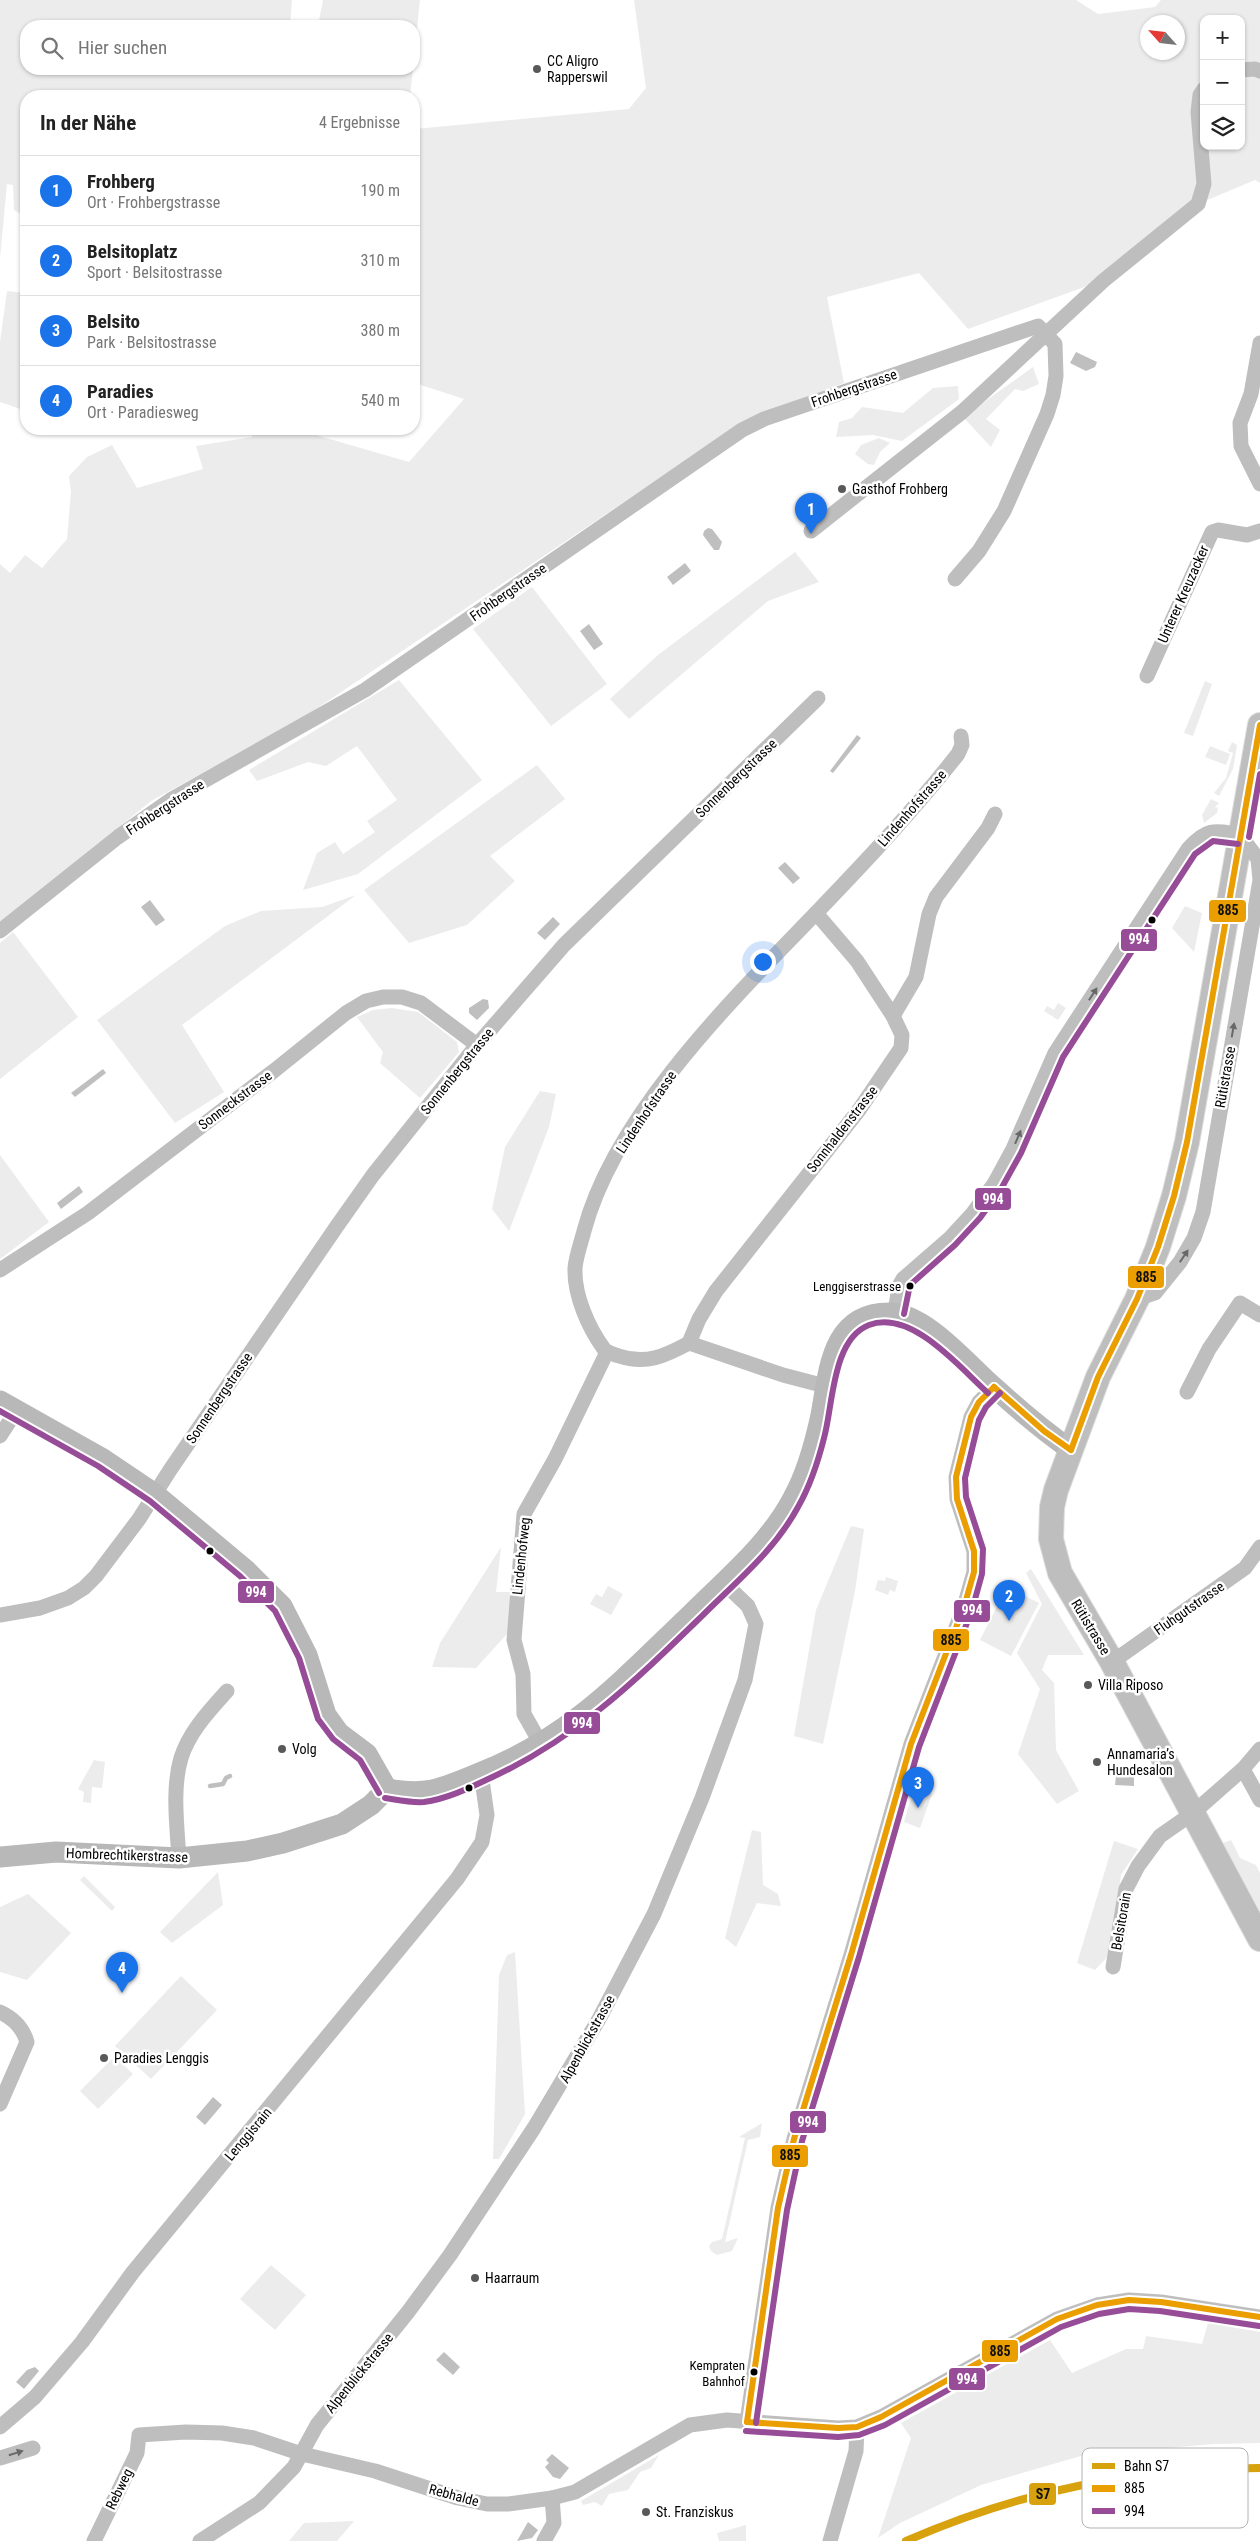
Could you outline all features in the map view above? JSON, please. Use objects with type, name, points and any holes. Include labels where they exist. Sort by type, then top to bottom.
[{"type":"main road","name":"Rütistrasse","points":[[1260,725],[1187,1142],[1174,1196],[1158,1247],[1137,1299],[1098,1377],[1071,1450],[1052,1507],[1051,1539],[1060,1573],[1112,1662],[1260,1938]]},
{"type":"street","points":[[1245,69],[1254,68],[1260,71]]},
{"type":"street","points":[[811,531],[925,443],[1048,334],[1103,281],[1198,204],[1204,184],[1198,112],[1200,95]]},
{"type":"street","name":"Frohbergstrasse","points":[[0,931],[118,837],[172,799],[364,690],[742,430],[792,409],[1038,326],[1048,334]]},
{"type":"street","points":[[955,579],[980,551],[1004,511],[1047,414],[1053,395],[1056,360],[1055,344],[1048,334]]},
{"type":"street","points":[[1260,343],[1252,394],[1240,423],[1241,446],[1260,484]]},
{"type":"street","name":"Unterer Kreuzacker","points":[[1147,676],[1212,532],[1218,530],[1247,535],[1260,531]]},
{"type":"street","name":"Sonnenbergstrasse","points":[[0,1615],[40,1608],[68,1598],[84,1588],[96,1576],[139,1519],[373,1175],[477,1045],[564,945],[818,698]]},
{"type":"street","name":"Lindenhofstrasse","points":[[607,1352],[596,1338],[586,1316],[576,1279],[579,1249],[597,1193],[641,1116],[692,1046],[779,950],[918,805],[958,754],[962,745],[961,736]]},
{"type":"street","points":[[894,1016],[916,977],[929,914],[936,898],[988,828],[995,814]]},
{"type":"street","points":[[895,1313],[899,1286],[903,1279],[949,1239],[973,1213],[994,1184],[1013,1149],[1055,1053],[1188,849],[1204,833],[1217,831],[1240,835]]},
{"type":"street","name":"Rütistrasse","points":[[1137,1299],[1155,1293],[1180,1262],[1194,1238],[1202,1212],[1260,880],[1258,859],[1240,835]]},
{"type":"street","name":"Sonnhaldenstrasse","points":[[689,1342],[699,1319],[716,1291],[859,1110],[901,1048],[902,1040],[894,1016],[857,961],[816,913]]},
{"type":"street","name":"Sonneckstrasse","points":[[0,1270],[88,1213],[275,1070],[346,1012],[366,1001],[383,996],[411,1000],[421,1004],[477,1045]]},
{"type":"street","points":[[1187,1392],[1209,1349],[1240,1302],[1260,1315]]},
{"type":"street","points":[[0,1436],[8,1405],[103,1459],[155,1494],[246,1570],[282,1606],[307,1655],[326,1715],[339,1733],[367,1754],[387,1789],[423,1793],[481,1773],[541,1744],[578,1720],[605,1697],[724,1582],[778,1523],[794,1496],[809,1459],[821,1415],[825,1386],[838,1341],[851,1326],[869,1316],[895,1313],[912,1319],[926,1327],[1044,1431],[1071,1450]]},
{"type":"street","points":[[607,1352],[639,1361],[662,1357],[689,1342],[783,1375],[825,1386]]},
{"type":"street","name":"Lindenhofweg","points":[[541,1744],[524,1714],[523,1674],[514,1640],[524,1514],[555,1459],[607,1352]]},
{"type":"street","points":[[747,2422],[778,2208],[794,2139],[851,1955],[911,1744],[964,1607],[974,1572],[974,1551],[957,1499],[956,1476],[971,1418],[979,1402],[994,1387]]},
{"type":"street","name":"Fluhgutstrasse","points":[[1112,1662],[1245,1568],[1260,1547]]},
{"type":"street","name":"Alpenblickstrasse","points":[[302,2454],[317,2425],[408,2312],[450,2255],[534,2128],[599,2019],[654,1914],[702,1798],[733,1716],[754,1642],[756,1624],[754,1615],[748,1606],[724,1582]]},
{"type":"street","points":[[179,1858],[177,1780],[181,1757],[191,1736],[205,1715],[227,1691]]},
{"type":"street","name":"Belsitorain","points":[[1113,1967],[1128,1882],[1160,1836],[1193,1813],[1243,1769],[1260,1749]]},
{"type":"street","points":[[1243,1769],[1260,1800]]},
{"type":"street","name":"Lenggisrain","points":[[0,2427],[34,2398],[82,2342],[134,2272],[457,1879],[482,1842],[487,1815],[481,1773]]},
{"type":"street","name":"Hombrechtikerstrasse","points":[[0,1857],[56,1852],[179,1858],[247,1851],[292,1840],[342,1824],[371,1805],[387,1789]]},
{"type":"street","points":[[0,2012],[14,2020],[25,2035],[27,2042],[0,2104]]},
{"type":"street","points":[[830,2541],[856,2452],[857,2427],[881,2417],[1057,2319],[1084,2308],[1130,2300],[1161,2302],[1260,2317]]},
{"type":"street","name":"Rebhalde","points":[[139,2435],[186,2432],[222,2433],[254,2438],[302,2454],[376,2471],[458,2498],[487,2504],[515,2504],[575,2492],[684,2428],[727,2420],[819,2428],[857,2427]]},
{"type":"street","name":"Rebweg","points":[[94,2541],[136,2453],[139,2435]]},
{"type":"street","points":[[0,2458],[33,2448]]},
{"type":"street","points":[[200,2541],[259,2502],[278,2485],[302,2454]]},
{"type":"street","points":[[544,2541],[554,2523],[552,2498]]},
{"type":"shaded area","points":[[0,0],[292,0],[290,20],[20,20],[20,75],[412,75],[411,90],[20,90],[20,214],[14,210],[13,185],[7,184],[0,258]]},
{"type":"shaded area","points":[[323,0],[420,0],[418,20],[319,20]]},
{"type":"shaded area","points":[[634,0],[1076,0],[1098,14],[1155,7],[1161,0],[1260,0],[1260,183],[1255,180],[1198,204],[1087,286],[968,329],[919,273],[827,297],[844,383],[743,422],[295,723],[151,801],[0,925],[0,564],[10,573],[25,555],[42,568],[67,539],[71,492],[69,476],[87,457],[112,445],[137,488],[203,469],[196,446],[252,437],[252,435],[316,435],[409,462],[464,399],[420,384],[420,129],[629,109],[646,88]]},
{"type":"shaded area","points":[[7,291],[20,292],[20,409],[0,402],[0,342]]},
{"type":"shaded area","points":[[1076,352],[1097,362],[1095,367],[1086,371],[1070,363]]},
{"type":"shaded area","points":[[1033,367],[1039,384],[1023,391],[1015,389],[986,419],[1000,430],[991,447],[963,417]]},
{"type":"shaded area","points":[[958,386],[959,399],[902,441],[873,435],[836,437],[839,422],[852,418],[862,407],[903,413],[933,388]]},
{"type":"shaded area","points":[[879,438],[890,443],[880,452],[874,465],[868,464],[855,454],[861,445]]},
{"type":"shaded area","points":[[708,528],[712,529],[722,542],[719,550],[714,550],[703,535],[704,531]]},
{"type":"shaded area","points":[[795,552],[819,582],[768,601],[629,719],[610,699],[658,655]]},
{"type":"shaded area","points":[[685,563],[691,571],[673,585],[667,577]]},
{"type":"shaded area","points":[[532,587],[607,684],[551,726],[473,629]]},
{"type":"shaded area","points":[[589,624],[603,644],[594,650],[580,631]]},
{"type":"shaded area","points":[[399,680],[482,780],[358,874],[303,890],[317,853],[335,842],[343,854],[375,832],[367,821],[397,800],[357,746],[326,766],[308,762],[257,781],[249,770]]},
{"type":"shaded area","points":[[1205,681],[1212,684],[1193,736],[1184,733]]},
{"type":"shaded area","points":[[857,735],[861,738],[833,773],[830,771]]},
{"type":"shaded area","points":[[1232,742],[1237,745],[1233,769],[1219,796],[1214,793],[1226,778],[1233,753],[1228,751]]},
{"type":"shaded area","points":[[1210,746],[1230,754],[1226,765],[1205,757]]},
{"type":"shaded area","points":[[537,765],[565,799],[490,856],[515,881],[467,925],[409,943],[364,890]]},
{"type":"shaded area","points":[[1211,799],[1219,803],[1215,807],[1218,808],[1217,813],[1204,823],[1202,815]]},
{"type":"shaded area","points":[[785,862],[800,878],[793,884],[778,868]]},
{"type":"shaded area","points":[[356,895],[182,1025],[224,1092],[175,1123],[97,1020],[225,926],[261,911],[322,907]]},
{"type":"shaded area","points":[[150,900],[165,920],[156,926],[141,907]]},
{"type":"shaded area","points":[[1185,906],[1202,913],[1194,952],[1172,928]]},
{"type":"shaded area","points":[[553,917],[560,924],[545,940],[537,933]]},
{"type":"shaded area","points":[[13,932],[78,1017],[0,1079],[0,943]]},
{"type":"shaded area","points":[[483,999],[488,1000],[489,1008],[477,1020],[469,1013],[469,1008]]},
{"type":"shaded area","points":[[1058,1003],[1066,1008],[1058,1020],[1044,1011],[1047,1006],[1054,1010]]},
{"type":"shaded area","points":[[392,1008],[418,1012],[457,1042],[459,1052],[420,1098],[380,1063],[383,1052],[357,1017],[373,1010]]},
{"type":"shaded area","points":[[103,1069],[106,1073],[75,1097],[71,1093]]},
{"type":"shaded area","points":[[540,1091],[556,1094],[549,1127],[509,1231],[492,1209],[505,1147]]},
{"type":"shaded area","points":[[0,1155],[49,1222],[0,1259]]},
{"type":"shaded area","points":[[79,1186],[83,1192],[61,1209],[57,1203]]},
{"type":"shaded area","points":[[851,1526],[864,1529],[855,1591],[823,1744],[794,1736],[816,1610]]},
{"type":"shaded area","points":[[501,1547],[496,1592],[511,1592],[507,1634],[476,1668],[432,1667],[440,1643]]},
{"type":"shaded area","points":[[1031,1569],[1084,1655],[1048,1655],[1042,1670],[1054,1683],[1056,1750],[1079,1791],[1057,1804],[1018,1754],[1040,1689],[1017,1653],[1042,1604],[1026,1573]]},
{"type":"shaded area","points":[[886,1577],[898,1581],[895,1592],[890,1590],[888,1595],[875,1590],[878,1580],[885,1581]]},
{"type":"shaded area","points":[[608,1586],[623,1594],[611,1615],[590,1604],[596,1594],[602,1597]]},
{"type":"shaded area","points":[[1007,1587],[1039,1603],[1011,1656],[980,1640]]},
{"type":"shaded area","points":[[94,1760],[105,1762],[102,1788],[92,1787],[91,1803],[83,1802],[84,1792],[78,1789]]},
{"type":"shaded area","points":[[1116,1776],[1134,1777],[1134,1786],[1115,1785]]},
{"type":"shaded area","points":[[914,1787],[932,1794],[920,1828],[904,1822]]},
{"type":"shaded area","points":[[752,1830],[761,1832],[763,1885],[778,1894],[781,1906],[757,1903],[736,1947],[725,1938]]},
{"type":"shaded area","points":[[1231,1840],[1240,1858],[1256,1865],[1260,1873],[1260,1911],[1223,1843]]},
{"type":"shaded area","points":[[1114,1841],[1138,1849],[1121,1875],[1110,1954],[1095,1970],[1077,1963]]},
{"type":"shaded area","points":[[218,1872],[223,1905],[172,1943],[160,1932]]},
{"type":"shaded area","points":[[84,1876],[115,1907],[112,1911],[80,1880]]},
{"type":"shaded area","points":[[28,1894],[71,1933],[27,1980],[0,1972],[0,1907]]},
{"type":"shaded area","points":[[515,1952],[525,2114],[499,2159],[493,2159],[499,1975],[507,1955]]},
{"type":"shaded area","points":[[181,1976],[217,2010],[151,2079],[115,2046]]},
{"type":"shaded area","points":[[115,2056],[133,2074],[98,2109],[80,2091]]},
{"type":"shaded area","points":[[213,2097],[222,2105],[205,2125],[196,2117]]},
{"type":"shaded area","points":[[762,2123],[760,2137],[748,2140],[725,2242],[738,2238],[732,2251],[717,2255],[711,2251],[709,2246],[712,2242],[722,2239],[745,2138],[739,2137]]},
{"type":"shaded area","points":[[271,2265],[306,2295],[275,2330],[240,2299]]},
{"type":"shaded area","points":[[1208,2323],[1260,2332],[1260,2443],[1214,2444],[1169,2448],[1082,2448],[1082,2456],[981,2485],[900,2523],[878,2538],[911,2438],[901,2423],[1050,2340],[1072,2373],[1126,2349],[1143,2349],[1146,2336],[1202,2344]]},
{"type":"shaded area","points":[[444,2352],[460,2367],[453,2375],[436,2360]]},
{"type":"shaded area","points":[[35,2367],[39,2371],[24,2389],[16,2382],[27,2370]]},
{"type":"shaded area","points":[[552,2454],[569,2468],[560,2479],[553,2477],[545,2467],[549,2463],[546,2460]]},
{"type":"shaded area","points":[[659,2455],[651,2468],[640,2472],[628,2490],[609,2494],[602,2506],[595,2502],[583,2505],[581,2501]]},
{"type":"shaded area","points":[[354,2521],[337,2541],[289,2541],[304,2523]]},
{"type":"shaded area","points":[[528,2522],[538,2530],[532,2538],[517,2541]]},
{"type":"shaded area","points":[[746,2525],[746,2541],[719,2541],[717,2533]]},
{"type":"waterway","points":[[210,1786],[223,1784],[226,1778],[230,1776]]},
{"type":"rail line","name":"S7","points":[[1248,2469],[1260,2468]]},
{"type":"rail line","name":"S7","points":[[906,2541],[993,2508],[1082,2485]]},
{"type":"transit line","name":"885","points":[[1071,1450],[1098,1377],[1137,1299],[1158,1247],[1174,1196],[1187,1142],[1260,725]]},
{"type":"transit line","name":"994","points":[[1249,837],[1260,774]]},
{"type":"transit line","name":"994","points":[[904,1314],[910,1285],[955,1245],[980,1218],[1001,1189],[1021,1153],[1063,1057],[1195,854],[1213,841],[1238,844]]},
{"type":"transit line","name":"994","points":[[385,1798],[424,1802],[448,1796],[518,1764],[547,1747],[602,1708],[628,1686],[742,1577],[767,1551],[789,1523],[806,1491],[822,1447],[832,1392],[841,1358],[848,1344],[857,1333],[869,1325],[885,1322],[902,1325],[934,1344],[988,1393]]},
{"type":"transit line","name":"885","points":[[994,1387],[1044,1431],[1071,1450]]},
{"type":"transit line","name":"885","points":[[747,2422],[778,2208],[794,2139],[851,1955],[911,1744],[964,1607],[974,1572],[974,1551],[957,1499],[956,1477],[971,1417],[979,1402],[994,1387]]},
{"type":"transit line","name":"994","points":[[756,2423],[787,2210],[802,2141],[859,1957],[919,1747],[972,1610],[982,1574],[983,1549],[966,1497],[965,1478],[979,1420],[986,1407],[1000,1393]]},
{"type":"transit line","name":"994","points":[[0,1411],[98,1466],[150,1501],[240,1576],[275,1611],[299,1658],[318,1719],[333,1739],[360,1760],[379,1793]]},
{"type":"transit line","name":"885","points":[[747,2422],[838,2428],[857,2427],[881,2417],[1057,2319],[1097,2305],[1129,2300],[1161,2302],[1260,2317]]},
{"type":"transit line","name":"994","points":[[746,2431],[838,2437],[859,2435],[885,2425],[1061,2327],[1099,2314],[1129,2309],[1160,2311],[1259,2326]]},
{"type":"place","name":"CC Aligro Rapperswil","points":[[537,69]]},
{"type":"place","name":"Gasthof Frohberg","points":[[842,489]]},
{"type":"place","name":"Frohberg","points":[[811,534]]},
{"type":"place","name":"Lenggiserstrasse","points":[[910,1286]]},
{"type":"place","name":"Belsitoplatz","points":[[1009,1621]]},
{"type":"place","name":"Villa Riposo","points":[[1088,1685]]},
{"type":"place","name":"Volg","points":[[282,1749]]},
{"type":"place","name":"Annamaria’s Hundesalon","points":[[1097,1762]]},
{"type":"place","name":"Belsito","points":[[918,1808]]},
{"type":"place","name":"Paradies","points":[[122,1993]]},
{"type":"place","name":"Paradies Lenggis","points":[[104,2058]]},
{"type":"place","name":"Haarraum","points":[[475,2278]]},
{"type":"place","name":"Kempraten Bahnhof","points":[[754,2372]]},
{"type":"place","name":"St. Franziskus","points":[[646,2512]]}]
